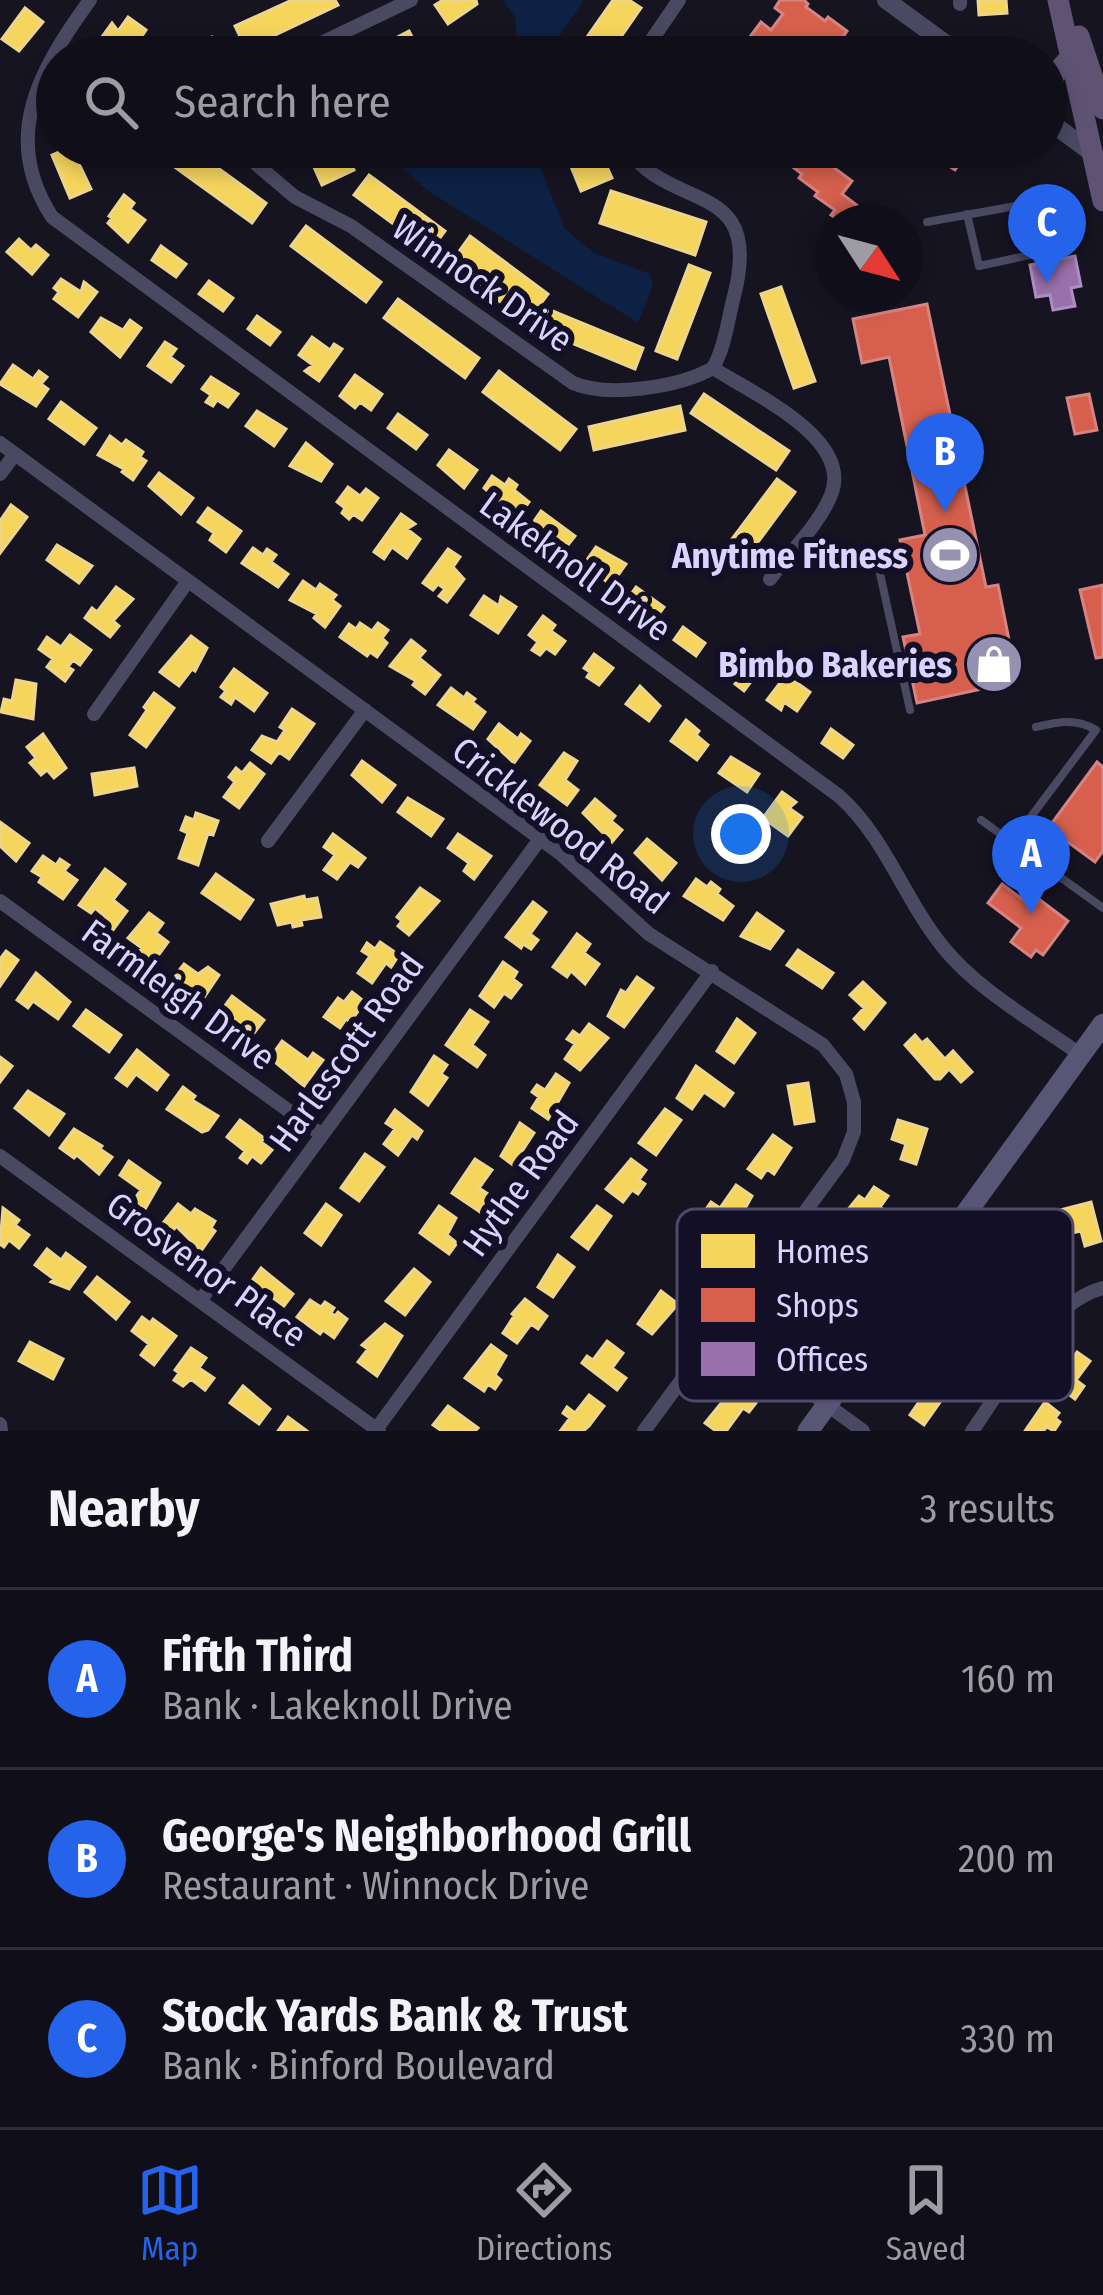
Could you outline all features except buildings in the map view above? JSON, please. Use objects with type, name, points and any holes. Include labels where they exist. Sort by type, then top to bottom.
[{"type":"main road","points":[[1059,3],[1066,36]]},
{"type":"main road","points":[[1059,3],[1073,21],[1103,109]]},
{"type":"main road","points":[[1067,39],[1100,160],[1103,201]]},
{"type":"main road","points":[[1067,61],[1071,57]]},
{"type":"main road","points":[[969,1209],[1103,1024]]},
{"type":"main road","points":[[808,1431],[830,1401]]},
{"type":"street","name":"Lakeknoll Drive","points":[[66,36],[90,0]]},
{"type":"street","points":[[340,36],[411,0]]},
{"type":"street","points":[[654,36],[679,0]]},
{"type":"street","points":[[886,0],[935,36]]},
{"type":"street","name":"Lakeknoll Drive","points":[[36,80],[26,95],[19,148],[33,193],[65,229],[839,796],[872,831],[944,949],[1081,1055]]},
{"type":"street","points":[[1067,135],[1100,160]]},
{"type":"street","name":"Winnock Drive","points":[[261,168],[295,197],[351,226],[573,383],[602,392],[621,391],[712,368]]},
{"type":"street","points":[[646,168],[712,202],[735,231],[739,279],[712,368],[812,433],[833,462],[835,480],[828,503],[770,579]]},
{"type":"street","name":"Cricklewood Road","points":[[0,443],[540,839],[635,923],[828,1049],[850,1085],[855,1120],[844,1160],[808,1209]]},
{"type":"street","points":[[0,474],[15,454]]},
{"type":"street","points":[[94,714],[188,581]]},
{"type":"street","points":[[268,841],[364,710]]},
{"type":"street","name":"Harlescott Road","points":[[200,1301],[540,839]]},
{"type":"street","name":"Farmleigh Drive","points":[[0,901],[322,1135]]},
{"type":"street","name":"Hythe Road","points":[[377,1430],[712,971]]},
{"type":"street","name":"Grosvenor Place","points":[[0,1156],[377,1430]]},
{"type":"street","points":[[1073,1301],[1103,1288]]},
{"type":"street","points":[[644,1431],[677,1386]]},
{"type":"street","points":[[819,1401],[862,1431]]},
{"type":"street","points":[[972,1431],[994,1401]]},
{"type":"lane","points":[[927,222],[967,214],[1034,203],[1044,253],[979,266],[967,214]]},
{"type":"lane","points":[[875,551],[910,710]]},
{"type":"lane","points":[[1012,842],[1096,730],[1083,722],[1066,721],[1036,727]]},
{"type":"lane","points":[[981,820],[1103,908]]},
{"type":"water","points":[[502,0],[584,0],[559,36],[517,36],[515,16]]},
{"type":"water","points":[[402,168],[540,168],[565,229],[594,253],[650,274],[653,285],[638,323],[427,190]]},
{"type":"place","name":"Stock Yards Bank & Trust","points":[[1047,283]]},
{"type":"place","name":"George's Neighborhood Grill","points":[[945,512]]},
{"type":"place","name":"Anytime Fitness","points":[[950,555]]},
{"type":"place","name":"Bimbo Bakeries","points":[[994,664]]},
{"type":"place","name":"Fifth Third","points":[[1031,914]]}]
